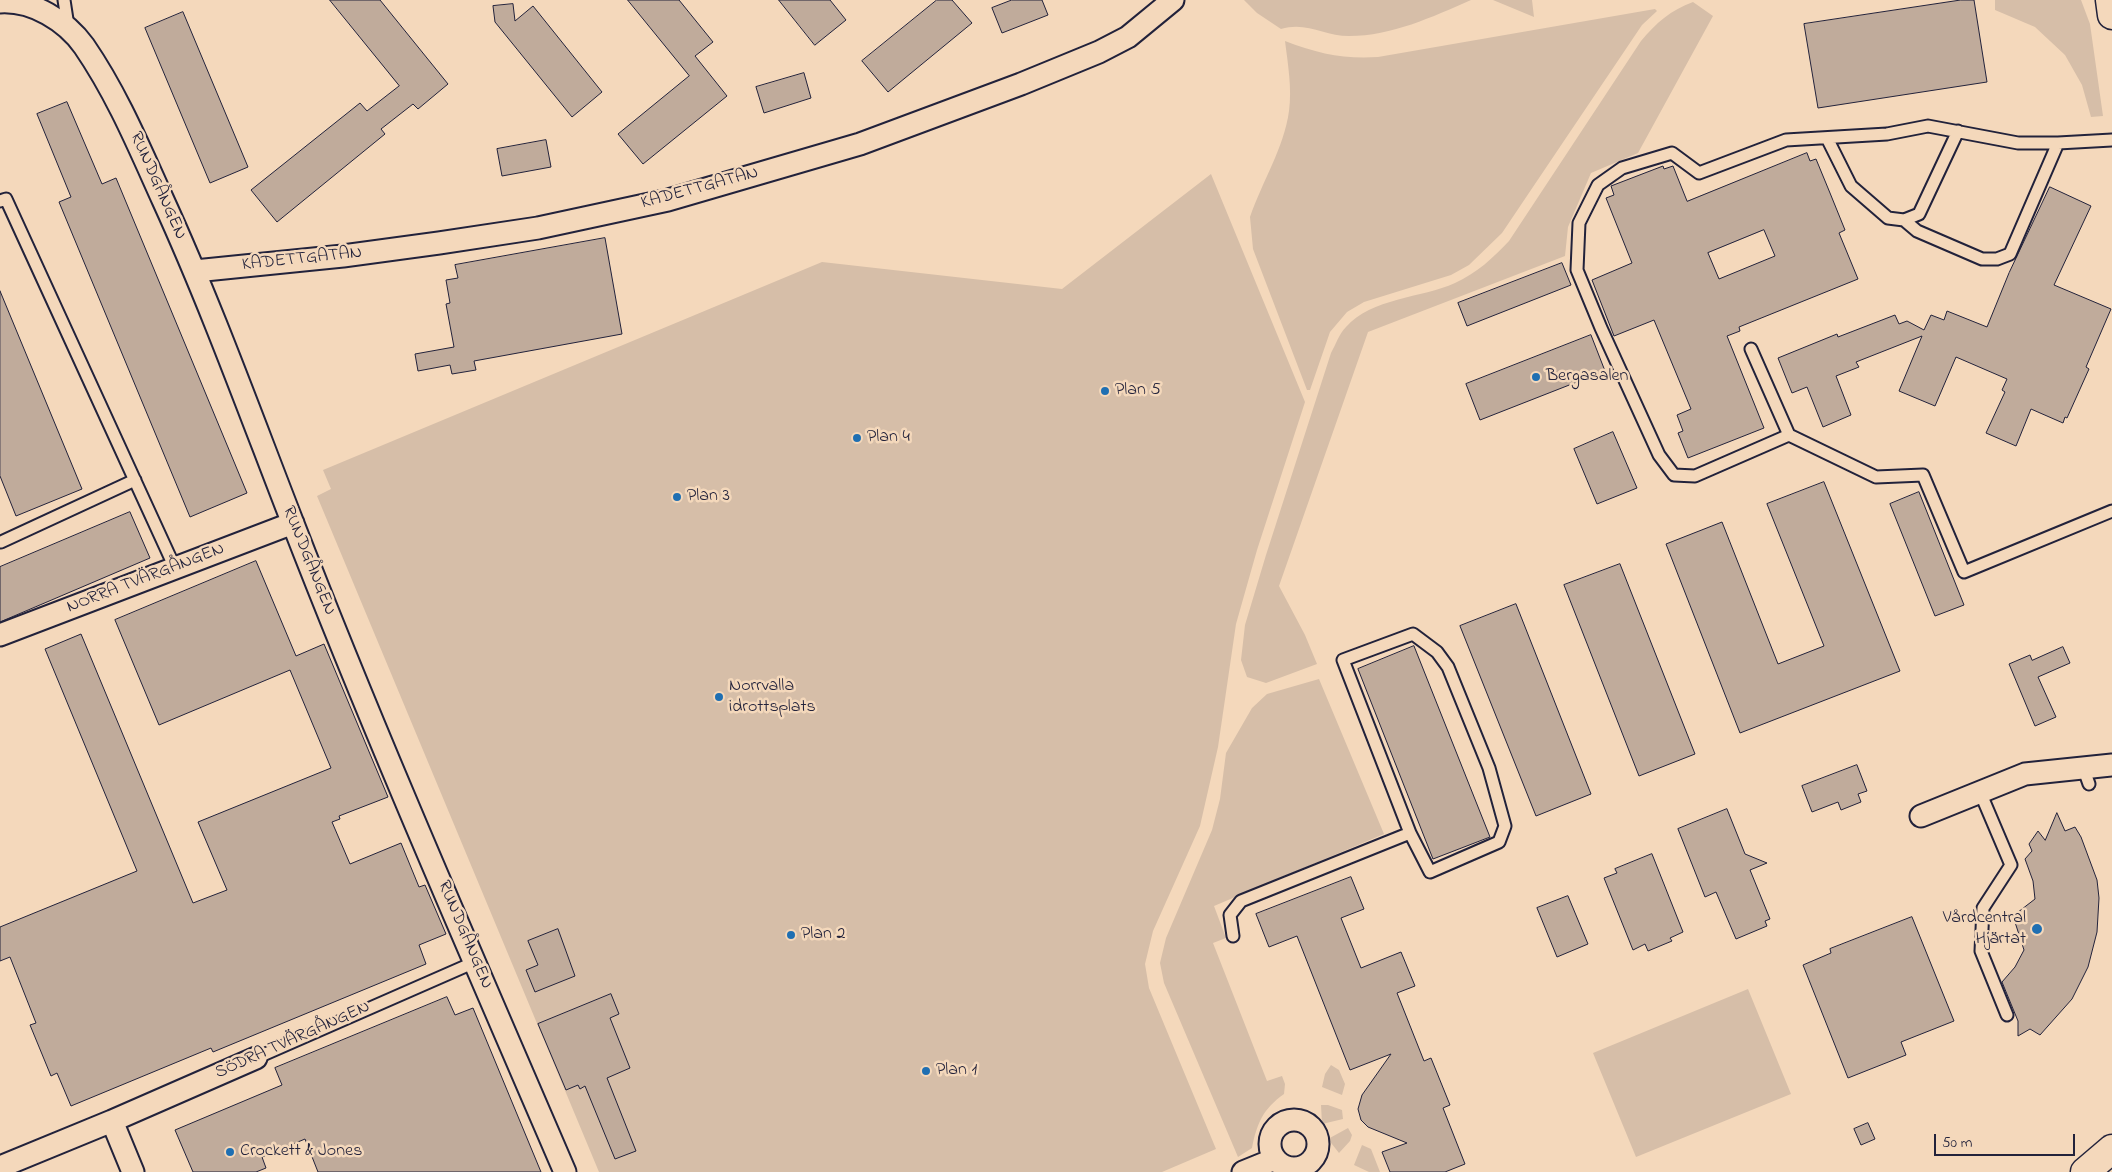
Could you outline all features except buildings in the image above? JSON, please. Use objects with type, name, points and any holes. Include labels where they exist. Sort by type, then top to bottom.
[{"type":"main road","points":[[2110,0],[2112,15]]},
{"type":"main road","points":[[2085,1172],[2112,1149]]},
{"type":"street","name":"RUNDGÅNGEN","points":[[0,2],[10,0],[42,9],[68,26],[83,46],[122,108],[195,271],[353,673],[565,1172]]},
{"type":"street","name":"KADETTGATAN","points":[[195,271],[343,256],[439,243],[538,228],[668,200],[860,144],[1021,84],[1099,52],[1128,37],[1173,0]]},
{"type":"street","name":"NORRA TVÄRGÅNGEN","points":[[0,635],[293,523]]},
{"type":"street","points":[[1921,816],[2025,774],[2086,775],[2110,764]]},
{"type":"street","name":"SÖDRA TVÄRGÅNGEN","points":[[112,1121],[256,1058]]},
{"type":"street","points":[[0,1167],[112,1121],[133,1172]]},
{"type":"street","points":[[1243,1172],[1275,1158]]},
{"type":"lane","points":[[64,0],[68,26]]},
{"type":"lane","points":[[1789,435],[1695,476],[1674,474],[1655,446],[1601,328],[1578,270],[1578,222],[1598,186],[1622,168],[1672,153],[1700,173],[1786,140],[1887,134],[1928,126],[2018,143],[2112,140]]},
{"type":"lane","points":[[1827,138],[1851,186],[1888,218],[1904,220],[1919,214],[1958,131]]},
{"type":"lane","points":[[1904,220],[1916,231],[1982,259],[1997,259],[2010,254],[2058,143]]},
{"type":"lane","points":[[0,201],[6,199],[175,568]]},
{"type":"lane","points":[[1751,349],[1789,435],[1876,477],[1923,474],[1964,572],[2112,511]]},
{"type":"lane","points":[[1,542],[135,480]]},
{"type":"lane","points":[[1413,634],[1437,652],[1448,667],[1489,768],[1505,826],[1499,842],[1430,872],[1410,833],[1343,660],[1413,634]]},
{"type":"lane","points":[[1980,792],[2011,865],[1984,908],[1981,951],[2007,1015]]},
{"type":"lane","points":[[1233,936],[1230,915],[1241,902],[1410,833]]},
{"type":"lane","name":"SÖDRA TVÄRGÅNGEN","points":[[256,1058],[475,962]]},
{"type":"shaded area","points":[[1244,0],[1471,0],[1427,19],[1396,29],[1381,33],[1349,36],[1299,27],[1281,29],[1257,13]]},
{"type":"shaded area","points":[[1493,0],[1532,0],[1534,17]]},
{"type":"shaded area","points":[[1995,0],[2081,0],[2090,24],[2103,116],[2091,117],[2082,85],[2065,55],[2035,27],[1995,10]]},
{"type":"shaded area","points":[[1693,2],[1713,16],[1638,153],[1591,173],[1568,227],[1565,256],[1368,332],[1279,586],[1305,635],[1317,664],[1266,683],[1247,677],[1241,660],[1245,625],[1331,353],[1341,333],[1357,317],[1369,310],[1383,304],[1455,283],[1478,270],[1497,253],[1509,241],[1641,41],[1664,18]]},
{"type":"shaded area","points":[[1655,9],[1657,11],[1642,25],[1502,233],[1469,265],[1451,275],[1364,302],[1347,312],[1330,332],[1310,390],[1307,390],[1253,249],[1250,217],[1278,152],[1289,111],[1289,76],[1285,41],[1331,55],[1378,57]]},
{"type":"shaded area","name":"Norrvalla idrottsplats","points":[[1211,174],[1305,402],[1257,550],[1236,624],[1218,747],[1200,826],[1153,931],[1145,964],[1149,988],[1216,1149],[1162,1172],[599,1172],[317,496],[331,489],[323,470],[822,262],[1062,289]]},
{"type":"shaded area","points":[[1319,679],[1384,834],[1214,906],[1226,938],[1213,943],[1267,1081],[1282,1076],[1285,1084],[1284,1094],[1271,1105],[1262,1117],[1252,1148],[1238,1157],[1164,983],[1160,963],[1166,938],[1212,830],[1220,799],[1226,753],[1252,708],[1267,694]]},
{"type":"shaded area","points":[[1748,989],[1791,1094],[1636,1157],[1593,1053]]},
{"type":"shaded area","points":[[1331,1065],[1339,1070],[1345,1084],[1342,1095],[1322,1087],[1325,1074]]},
{"type":"shaded area","points":[[1321,1105],[1328,1105],[1342,1110],[1343,1119],[1322,1124]]},
{"type":"shaded area","points":[[1348,1128],[1352,1135],[1350,1141],[1339,1153],[1328,1139]]},
{"type":"shaded area","points":[[1362,1145],[1371,1149],[1380,1172],[1369,1172],[1354,1165]]},
{"type":"place","name":"Bergasalen","points":[[1536,377]]},
{"type":"place","name":"Plan 5","points":[[1105,391]]},
{"type":"place","name":"Plan 4","points":[[857,438]]},
{"type":"place","name":"Plan 3","points":[[677,497]]},
{"type":"place","name":"Norrvalla idrottsplats","points":[[719,697]]},
{"type":"place","name":"Vårdcentral Hjärtat","points":[[2037,929]]},
{"type":"place","name":"Plan 2","points":[[791,935]]},
{"type":"place","name":"Plan 1","points":[[926,1071]]},
{"type":"place","name":"Crockett & Jones","points":[[230,1152]]}]
